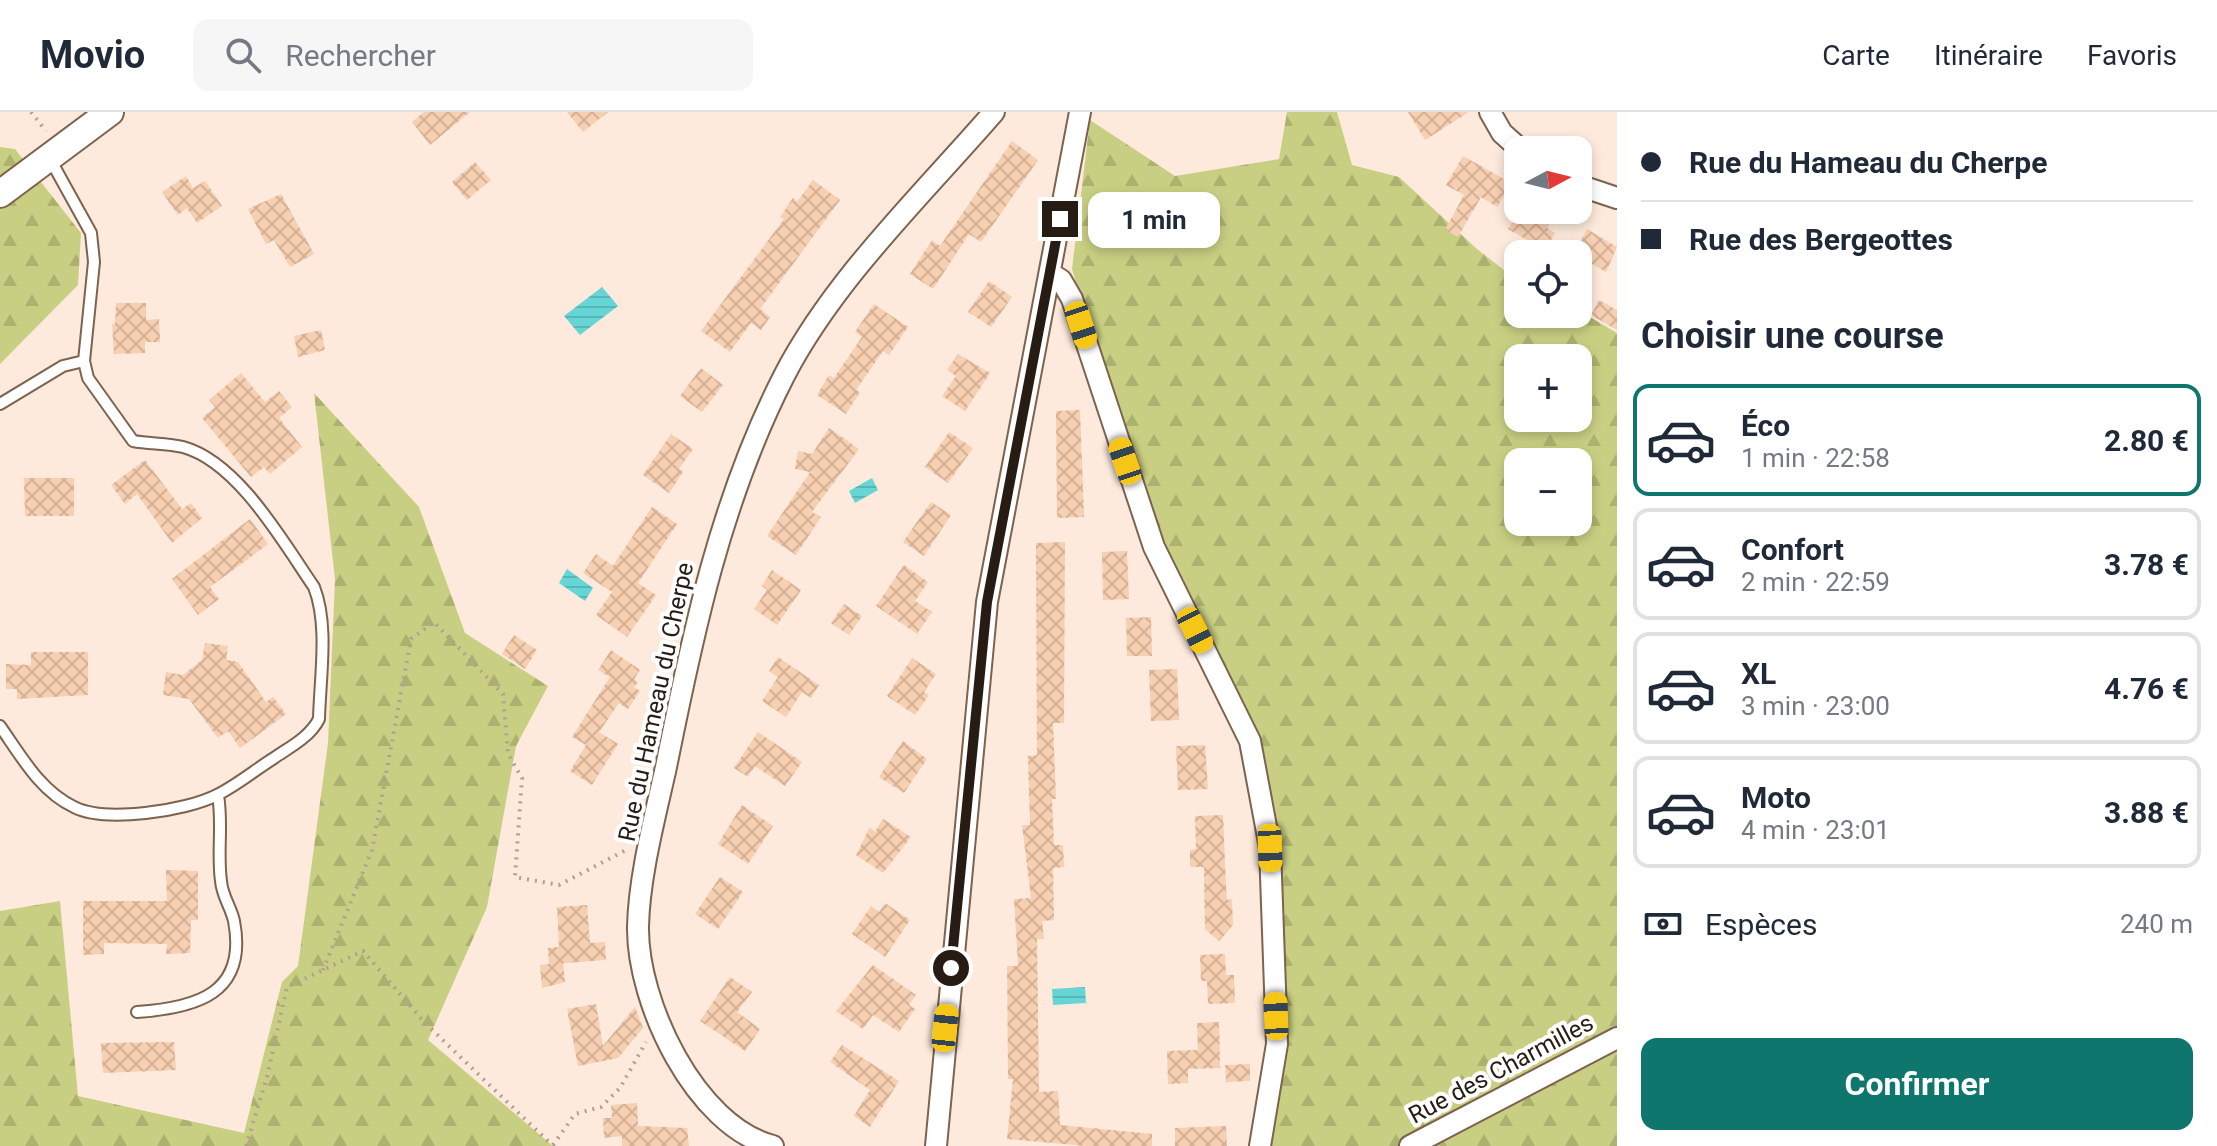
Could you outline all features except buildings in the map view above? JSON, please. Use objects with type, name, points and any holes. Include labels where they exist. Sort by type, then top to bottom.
[{"type":"street","points":[[0,194],[110,112]]},
{"type":"street","name":"Rue du Hameau du Cherpe","points":[[773,1146],[730,1126],[703,1098],[673,1052],[646,985],[638,928],[652,836],[699,604],[745,459],[786,373],[834,297],[994,112]]},
{"type":"street","points":[[936,1146],[987,602],[1080,112]]},
{"type":"street","points":[[1490,112],[1505,136]]},
{"type":"street","points":[[1592,190],[1617,198]]},
{"type":"street","points":[[1050,273],[1061,280],[1072,299],[1154,547],[1250,741],[1270,848],[1277,1044],[1260,1146]]},
{"type":"street","name":"Rue des Charmilles","points":[[1410,1146],[1617,1038]]},
{"type":"lane","points":[[0,726],[43,784],[75,808],[96,815],[116,815],[193,804],[218,795],[314,728],[319,719],[319,601],[306,576],[239,484],[219,465],[183,447],[133,441],[88,378],[84,361],[94,262],[91,233],[49,157]]},
{"type":"lane","points":[[0,404],[63,366],[84,361]]},
{"type":"lane","points":[[137,1012],[179,1009],[213,992],[231,976],[237,942],[234,918],[223,896],[220,879],[222,817],[218,795]]},
{"type":"path","points":[[323,970],[372,850],[411,639],[434,622],[503,694],[508,754],[522,778],[515,877],[559,885],[652,836]]},
{"type":"path","points":[[246,1146],[267,1077],[287,987],[363,951],[425,1023],[553,1146],[575,1114],[601,1107],[620,1088],[646,1043],[653,1001]]},
{"type":"green space","points":[[1287,112],[1337,112],[1352,165],[1399,177],[1504,270],[1504,328],[1592,328],[1592,318],[1617,333],[1617,1146],[1260,1146],[1277,1044],[1270,848],[1250,741],[1154,547],[1072,269],[1090,120],[1175,176],[1279,159]]},
{"type":"green space","points":[[0,147],[15,149],[81,233],[78,285],[0,364]]},
{"type":"green space","points":[[314,393],[419,507],[465,633],[548,686],[516,746],[487,907],[428,1040],[553,1146],[0,1146],[0,911],[60,901],[78,1096],[244,1133],[282,982],[298,966],[328,743],[335,579]]},
{"type":"water","points":[[602,287],[618,306],[580,335],[564,316]]},
{"type":"water","points":[[872,478],[878,490],[855,503],[849,491]]},
{"type":"water","points":[[567,569],[593,588],[585,601],[559,583]]},
{"type":"water","points":[[1085,987],[1086,1003],[1053,1005],[1052,989]]},
{"type":"route","points":[[951,968],[987,602],[1060,219]]}]
